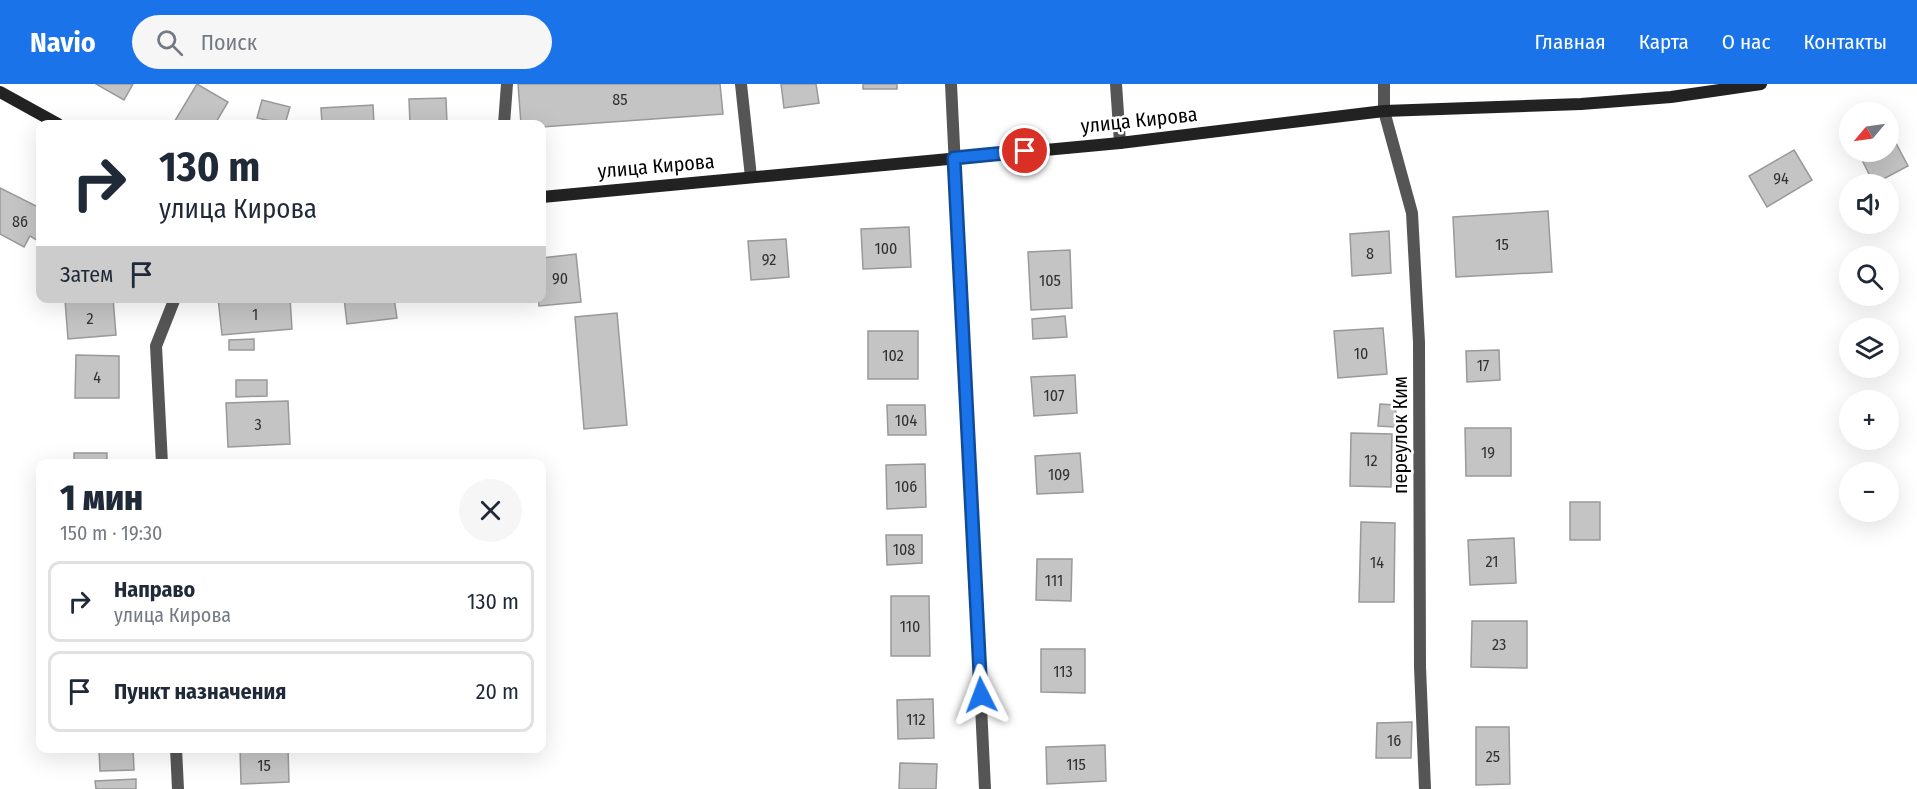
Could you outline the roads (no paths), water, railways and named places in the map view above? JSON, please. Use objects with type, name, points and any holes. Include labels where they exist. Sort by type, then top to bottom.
[{"type":"main road","name":"улица Кирова","points":[[546,197],[1120,143],[1384,111],[1581,104],[1671,97],[1704,88],[1761,84]]},
{"type":"main road","points":[[0,92],[51,120]]},
{"type":"street","points":[[504,120],[507,84]]},
{"type":"street","points":[[741,84],[751,177]]},
{"type":"street","points":[[951,84],[986,789]]},
{"type":"street","points":[[1116,84],[1120,143]]},
{"type":"street","name":"переулок Ким","points":[[1384,84],[1384,111],[1413,224],[1419,342],[1420,667],[1425,789]]},
{"type":"street","points":[[162,459],[156,346],[173,303]]},
{"type":"street","points":[[176,753],[178,789]]}]
